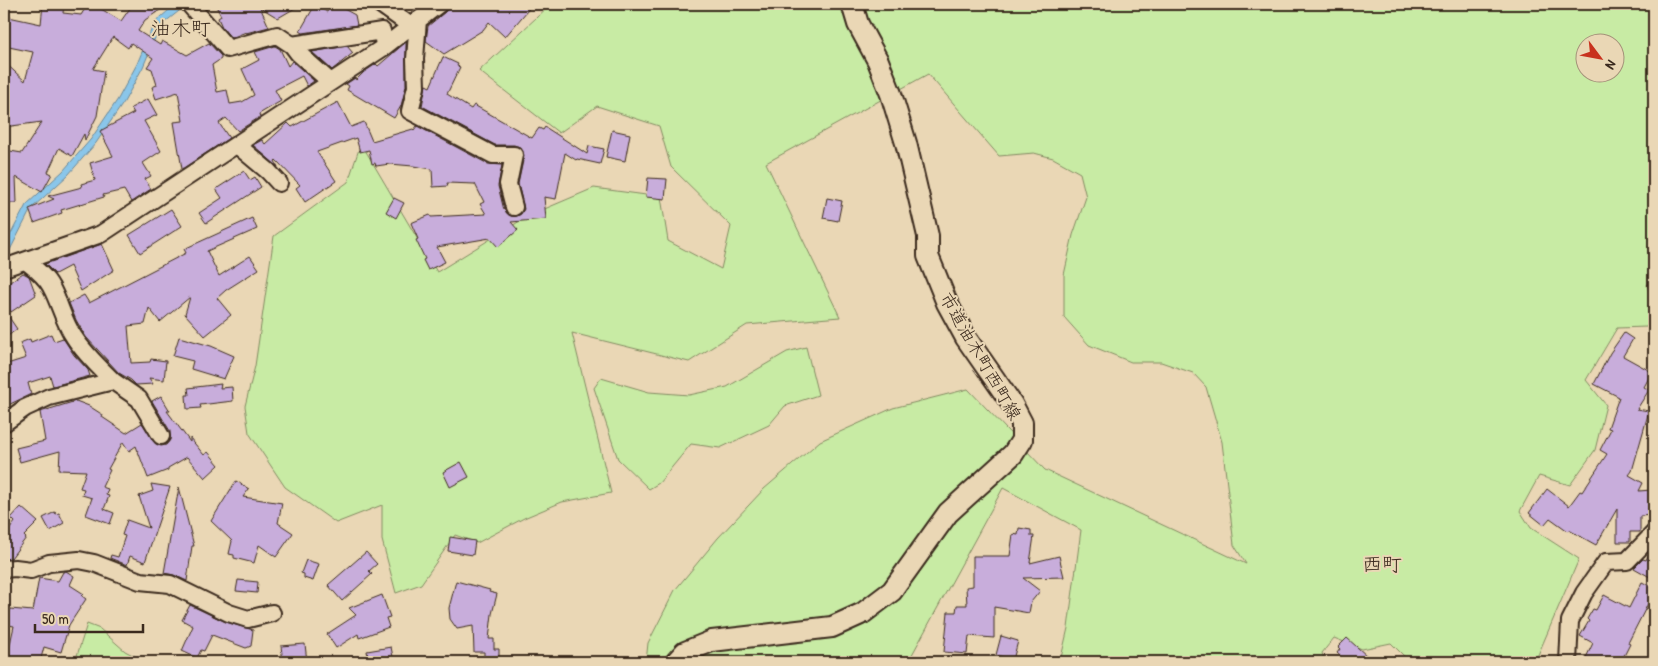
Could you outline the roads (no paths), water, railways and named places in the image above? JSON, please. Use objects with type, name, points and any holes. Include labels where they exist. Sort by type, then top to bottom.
[{"type":"street","points":[[190,4],[228,49],[277,35],[292,45],[329,83]]},
{"type":"street","points":[[380,4],[414,23]]},
{"type":"street","points":[[4,268],[101,234],[384,47],[439,4]]},
{"type":"street","name":"市道油木町西町線","points":[[676,662],[685,652],[712,641],[832,627],[862,614],[892,591],[948,513],[1013,454],[1022,440],[1022,423],[1012,404],[966,338],[947,303],[928,256],[928,236],[906,143],[891,94],[878,62],[858,24],[852,4]]},
{"type":"street","points":[[414,23],[416,87],[410,111],[493,154],[514,155],[508,184],[514,207]]},
{"type":"street","points":[[292,45],[382,31],[384,47]]},
{"type":"street","points":[[237,145],[279,183]]},
{"type":"street","points":[[28,260],[51,287],[74,338],[113,381],[139,399],[160,436]]},
{"type":"street","points":[[4,422],[48,397],[113,381]]},
{"type":"street","points":[[1568,662],[1570,621],[1584,593],[1606,562],[1627,561],[1654,533]]},
{"type":"street","points":[[4,569],[31,570],[49,563],[79,560],[94,563],[140,581],[170,584],[229,613],[248,619],[272,612]]},
{"type":"water","points":[[176,4],[188,4],[160,26],[143,67],[124,102],[96,143],[68,175],[31,209],[8,254],[4,256],[4,247],[26,205],[63,171],[91,139],[118,99],[137,64],[154,23]]},
{"type":"district","name":"油木町","points":[[181,27]]},
{"type":"district","name":"西町","points":[[1382,563]]}]
